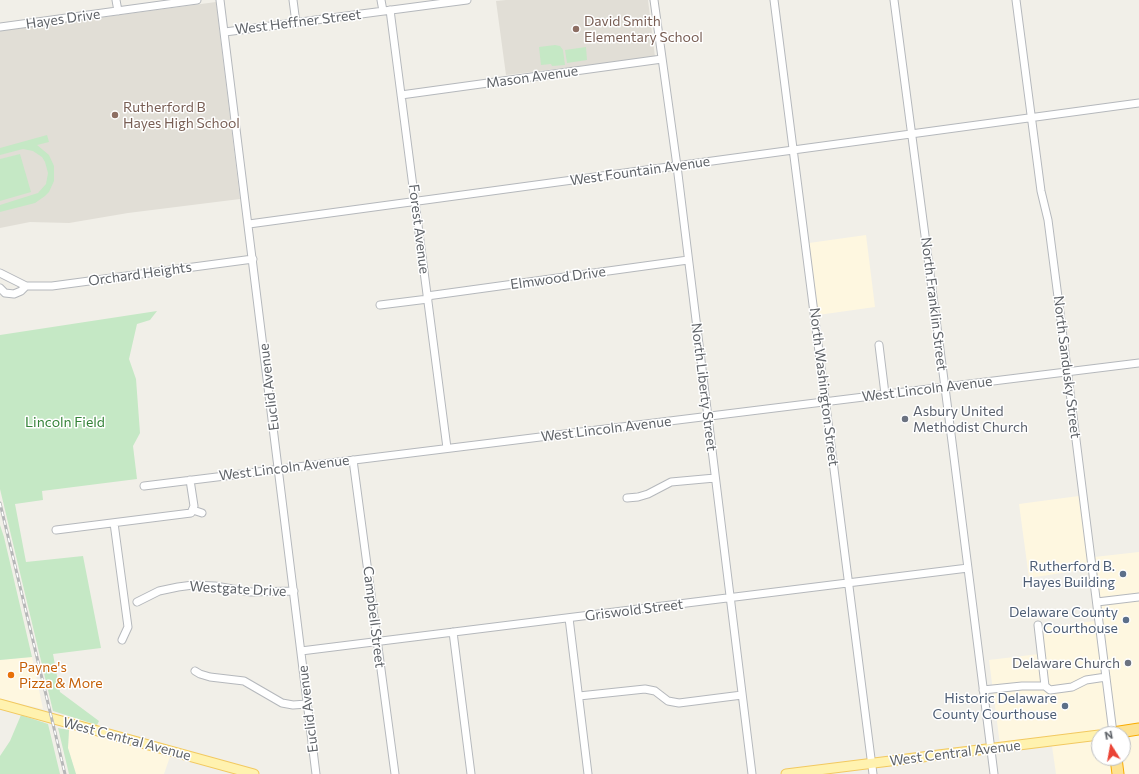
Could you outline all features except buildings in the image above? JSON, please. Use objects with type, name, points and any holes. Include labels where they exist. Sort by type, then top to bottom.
[{"type":"main road","name":"West Central Avenue","points":[[0,704],[254,774]]},
{"type":"main road","name":"West Central Avenue","points":[[786,774],[1091,736]]},
{"type":"street","points":[[116,0],[118,11]]},
{"type":"street","name":"Hayes Drive","points":[[0,27],[198,0]]},
{"type":"street","name":"Euclid Avenue","points":[[220,0],[249,224],[316,774]]},
{"type":"street","points":[[294,0],[296,22]]},
{"type":"street","name":"Forest Avenue","points":[[381,0],[386,11],[401,95],[448,448]]},
{"type":"street","name":"West Heffner Street","points":[[224,32],[467,0]]},
{"type":"street","name":"North Liberty Street","points":[[654,0],[708,416],[752,774]]},
{"type":"street","name":"North Washington Street","points":[[774,0],[873,774]]},
{"type":"street","name":"North Franklin Street","points":[[894,0],[994,774]]},
{"type":"street","name":"North Sandusky Street","points":[[1016,0],[1041,191],[1048,220],[1068,372],[1106,677],[1110,726]]},
{"type":"street","name":"Mason Avenue","points":[[401,95],[662,59]]},
{"type":"street","name":"West Fountain Avenue","points":[[249,224],[1139,103]]},
{"type":"street","name":"Orchard Heights","points":[[0,273],[26,286],[52,286],[253,259]]},
{"type":"street","name":"Elmwood Drive","points":[[380,305],[688,260]]},
{"type":"street","name":"Orchard Heights","points":[[0,288],[5,293],[14,294],[21,291],[26,286]]},
{"type":"street","points":[[879,345],[885,394]]},
{"type":"street","name":"West Lincoln Avenue","points":[[144,486],[1139,363]]},
{"type":"street","name":"Campbell Street","points":[[353,460],[376,642],[395,774]]},
{"type":"street","points":[[627,498],[648,494],[671,482],[715,478]]},
{"type":"street","points":[[56,530],[189,514],[193,510],[194,506],[190,480]]},
{"type":"street","points":[[193,510],[202,513]]},
{"type":"street","points":[[114,523],[128,627],[122,640]]},
{"type":"street","name":"Griswold Street","points":[[301,651],[968,568]]},
{"type":"street","name":"Westgate Drive","points":[[137,602],[159,591],[193,585],[215,586],[252,592],[294,591]]},
{"type":"street","points":[[1097,602],[1139,597]]},
{"type":"street","points":[[570,618],[588,774]]},
{"type":"street","points":[[1038,625],[1045,686]]},
{"type":"street","points":[[453,632],[471,774]]},
{"type":"street","points":[[195,671],[210,677],[244,681],[282,703],[293,705],[307,704]]},
{"type":"street","points":[[983,690],[1022,686],[1045,686],[1050,690],[1072,687],[1086,680],[1106,677]]},
{"type":"street","points":[[579,696],[645,689],[655,691],[668,701],[679,702],[742,695]]},
{"type":"shaded area","name":"David Smith Elementary School","points":[[648,0],[655,57],[506,75],[496,1]]},
{"type":"shaded area","name":"Rutherford B Hayes High School","points":[[216,2],[240,199],[128,213],[69,223],[30,222],[0,228],[0,31]]},
{"type":"shaded area","points":[[866,235],[875,307],[818,315],[809,243]]},
{"type":"shaded area","points":[[1086,495],[1094,557],[1139,552],[1139,774],[1056,774],[1051,739],[1000,745],[989,660],[1039,654],[1036,628],[1095,621],[1088,569],[1029,578],[1019,504]]},
{"type":"shaded area","points":[[32,657],[43,709],[0,699],[0,660]]},
{"type":"shaded area","points":[[72,717],[173,748],[164,774],[76,774],[68,748],[69,730]]},
{"type":"green space","points":[[555,45],[560,46],[563,50],[565,65],[541,65],[539,47]]},
{"type":"green space","points":[[586,47],[587,60],[567,63],[565,50]]},
{"type":"green space","points":[[47,135],[49,142],[37,145],[49,155],[54,166],[54,181],[49,192],[35,203],[0,212],[0,205],[38,193],[46,184],[48,173],[42,157],[33,151],[23,149],[0,155],[0,148]]},
{"type":"green space","points":[[20,154],[31,192],[0,201],[0,159]]},
{"type":"green space","name":"Lincoln Field","points":[[157,311],[150,320],[137,324],[129,359],[136,379],[140,433],[133,446],[137,479],[42,491],[43,500],[15,504],[26,562],[83,556],[101,648],[53,654],[60,692],[99,721],[97,725],[53,711],[0,489],[0,335]]},
{"type":"green space","points":[[0,525],[4,537],[32,657],[0,660]]},
{"type":"green space","points":[[21,715],[48,724],[60,774],[0,774],[0,756],[10,741]]},
{"type":"green space","points":[[58,728],[69,730],[68,748],[76,774],[69,774]]},
{"type":"railway","points":[[0,503],[65,774]]},
{"type":"place","name":"David Smith Elementary School","points":[[576,29]]},
{"type":"place","name":"Rutherford B Hayes High School","points":[[115,115]]},
{"type":"place","name":"Asbury United Methodist Church","points":[[905,419]]},
{"type":"place","name":"Rutherford B. Hayes Building","points":[[1123,574]]},
{"type":"place","name":"Delaware County Courthouse","points":[[1126,620]]},
{"type":"place","name":"Delaware Church","points":[[1128,663]]},
{"type":"place","name":"Payne's Pizza & More","points":[[11,675]]},
{"type":"place","name":"Historic Delaware County Courthouse","points":[[1065,706]]}]
